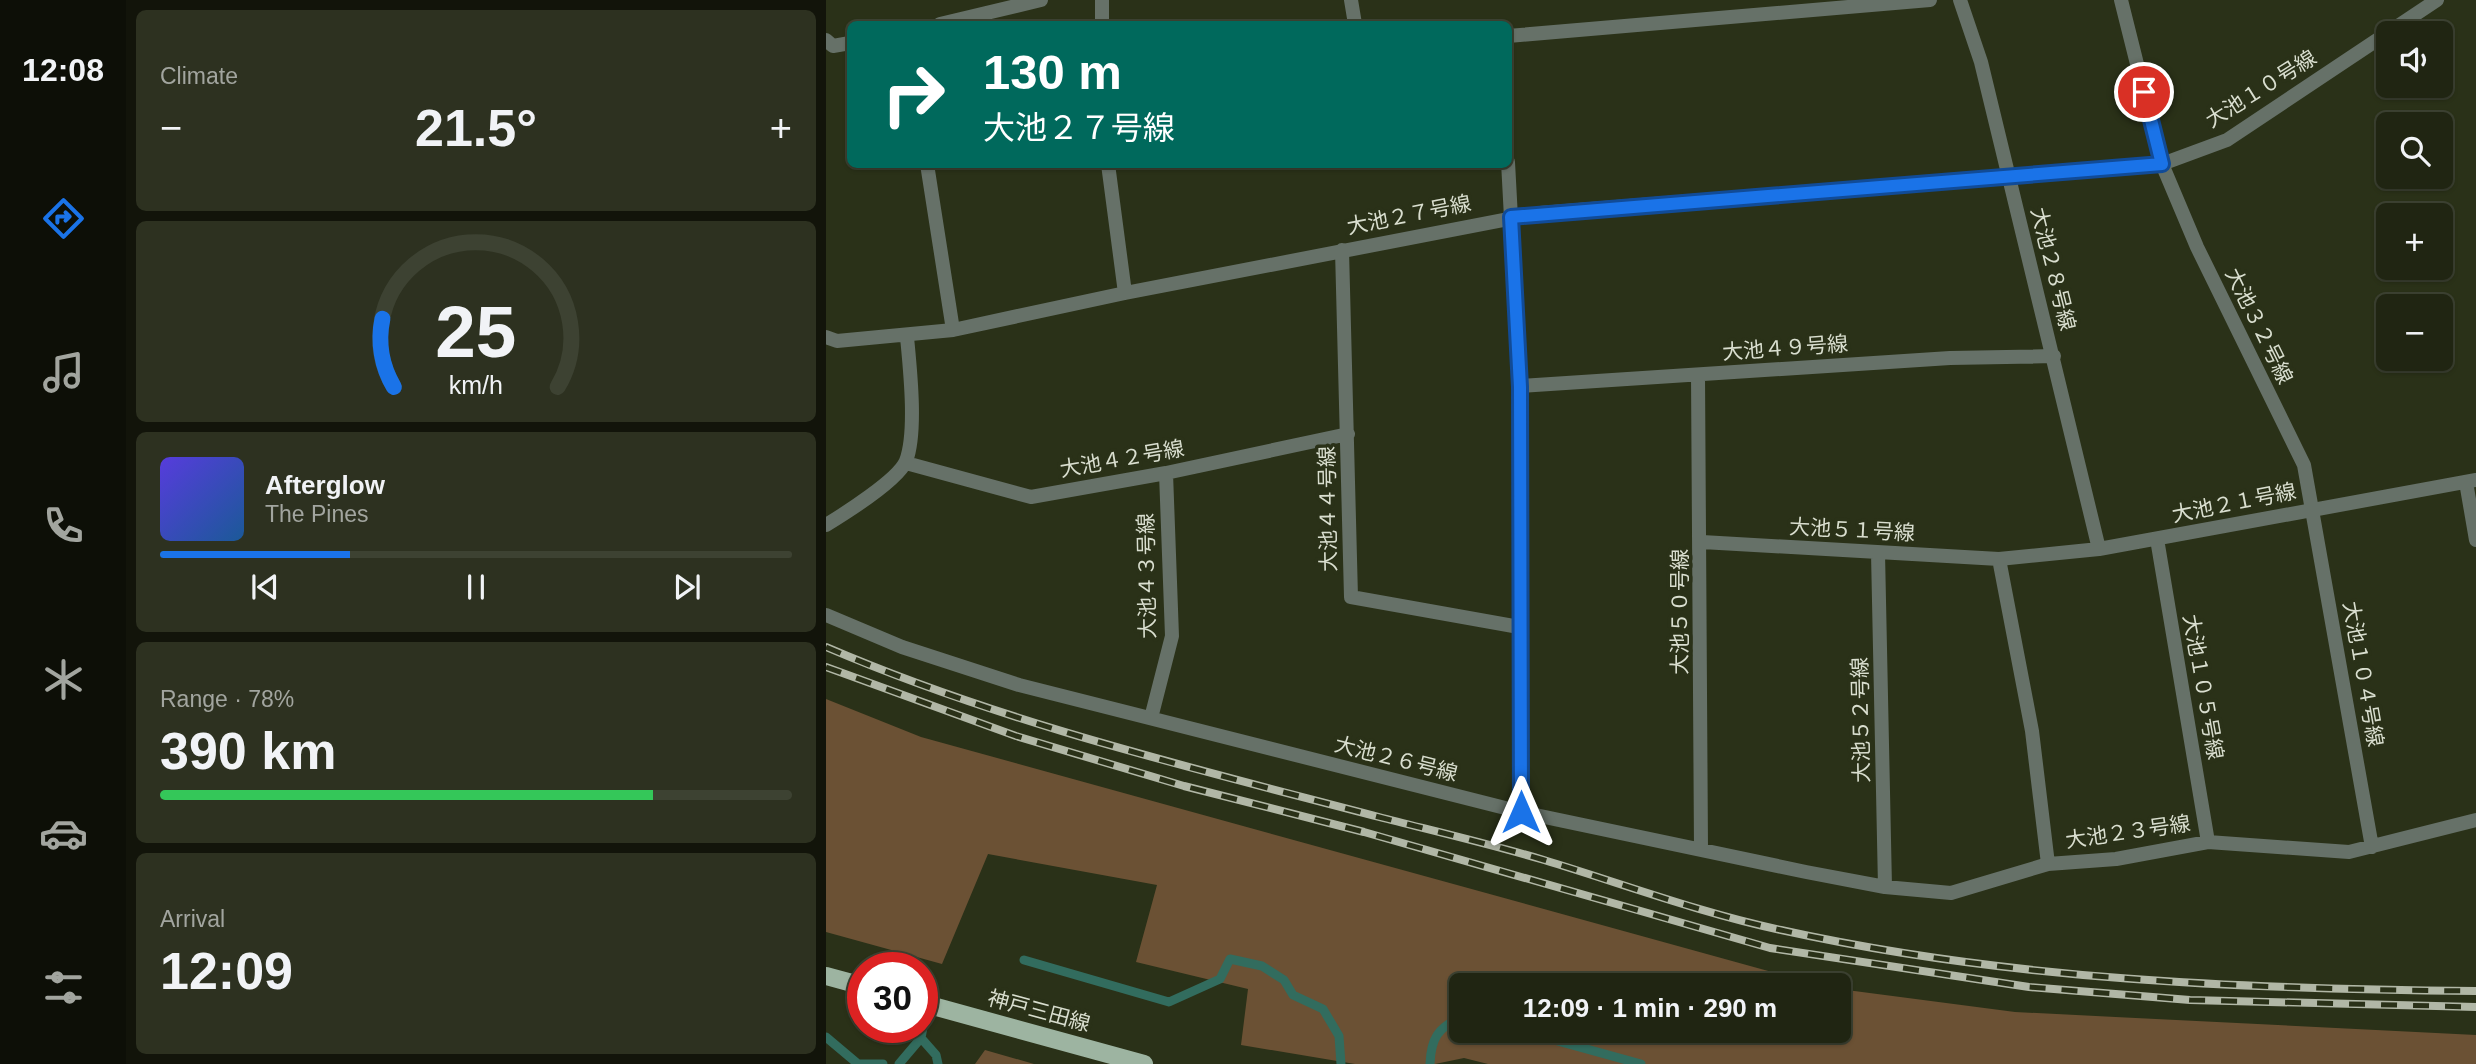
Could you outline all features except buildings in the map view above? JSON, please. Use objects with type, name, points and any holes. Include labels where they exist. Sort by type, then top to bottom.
[{"type":"main road","points":[[826,976],[847,982]]},
{"type":"main road","name":"神戸三田線","points":[[938,1007],[1144,1064]]},
{"type":"street","points":[[953,21],[1041,0]]},
{"type":"street","points":[[1102,0],[1102,21]]},
{"type":"street","points":[[1351,0],[1354,21]]},
{"type":"street","points":[[1512,36],[1930,0]]},
{"type":"street","name":"大池２８号線","points":[[1961,0],[1981,62],[2099,549]]},
{"type":"street","name":"大池３２号線","points":[[2121,0],[2162,164],[2197,247],[2304,465],[2313,509]]},
{"type":"street","name":"大池１０号線","points":[[2008,174],[2162,164],[2227,140],[2437,0]]},
{"type":"street","points":[[826,40],[833,46],[847,44]]},
{"type":"street","points":[[929,168],[953,330]]},
{"type":"street","points":[[1109,168],[1125,293]]},
{"type":"street","points":[[1508,168],[1520,387],[1521,812]]},
{"type":"street","name":"大池２７号線","points":[[826,337],[837,341],[907,337],[953,330],[1125,293],[1511,217],[2008,174]]},
{"type":"street","name":"大池４４号線","points":[[1342,250],[1351,597],[1519,627]]},
{"type":"street","points":[[826,526],[865,500],[905,463],[911,420],[907,337]]},
{"type":"street","name":"大池４９号線","points":[[1520,387],[1951,358],[2054,356]]},
{"type":"street","name":"大池５０号線","points":[[1698,375],[1702,542],[1701,849]]},
{"type":"street","name":"大池４２号線","points":[[905,463],[1031,497],[1166,473],[1348,435]]},
{"type":"street","name":"大池４３号線","points":[[1151,718],[1172,636],[1166,473]]},
{"type":"street","points":[[2471,481],[2476,540]]},
{"type":"street","name":"大池２１号線","points":[[1999,559],[2099,549],[2471,481]]},
{"type":"street","name":"大池１０４号線","points":[[2313,509],[2372,847]]},
{"type":"street","name":"大池１０５号線","points":[[2157,539],[2208,842]]},
{"type":"street","name":"大池５１号線","points":[[1702,542],[1999,559]]},
{"type":"street","name":"大池５２号線","points":[[1878,553],[1885,887]]},
{"type":"street","name":"大池２３号線","points":[[1999,559],[2032,731],[2048,864],[2116,859],[2208,842],[2349,852],[2476,820]]},
{"type":"street","name":"大池２６号線","points":[[826,615],[902,647],[1019,685],[1521,812],[1885,887],[1951,893],[2048,864]]},
{"type":"shaded area","points":[[826,699],[921,737],[1776,973],[1449,973],[1449,1043],[1851,1043],[1851,991],[2015,1012],[2476,1035],[2476,1064],[1488,1064],[1464,1058],[1435,1064],[1355,1064],[1241,1045],[1248,989],[1136,962],[1157,885],[988,854],[942,964],[938,963],[938,952],[898,952],[826,932]]},
{"type":"shaded area","points":[[985,1050],[1034,1064],[975,1064]]},
{"type":"waterway","points":[[1024,960],[1169,1002],[1220,979],[1230,959],[1262,966],[1284,980],[1293,995],[1323,1009],[1339,1036],[1341,1064]]},
{"type":"waterway","points":[[1430,1064],[1434,1041],[1449,1024]]},
{"type":"waterway","points":[[826,1037],[858,1064],[883,1064]]},
{"type":"waterway","points":[[899,1064],[917,1043]]},
{"type":"waterway","points":[[925,1043],[936,1055],[938,1064]]},
{"type":"waterway","points":[[1565,1043],[1641,1064]]},
{"type":"railway","points":[[826,647],[961,699],[1099,742],[1524,854],[1692,907],[1781,930],[1953,960],[2127,979],[2301,988],[2476,991]]},
{"type":"railway","points":[[826,667],[1016,736],[1184,786],[1364,832],[1770,948],[2029,987],[2190,1000],[2476,1007]]},
{"type":"route","points":[[1521,812],[1520,387],[1511,217],[2008,174],[2162,164],[2144,92]]}]
